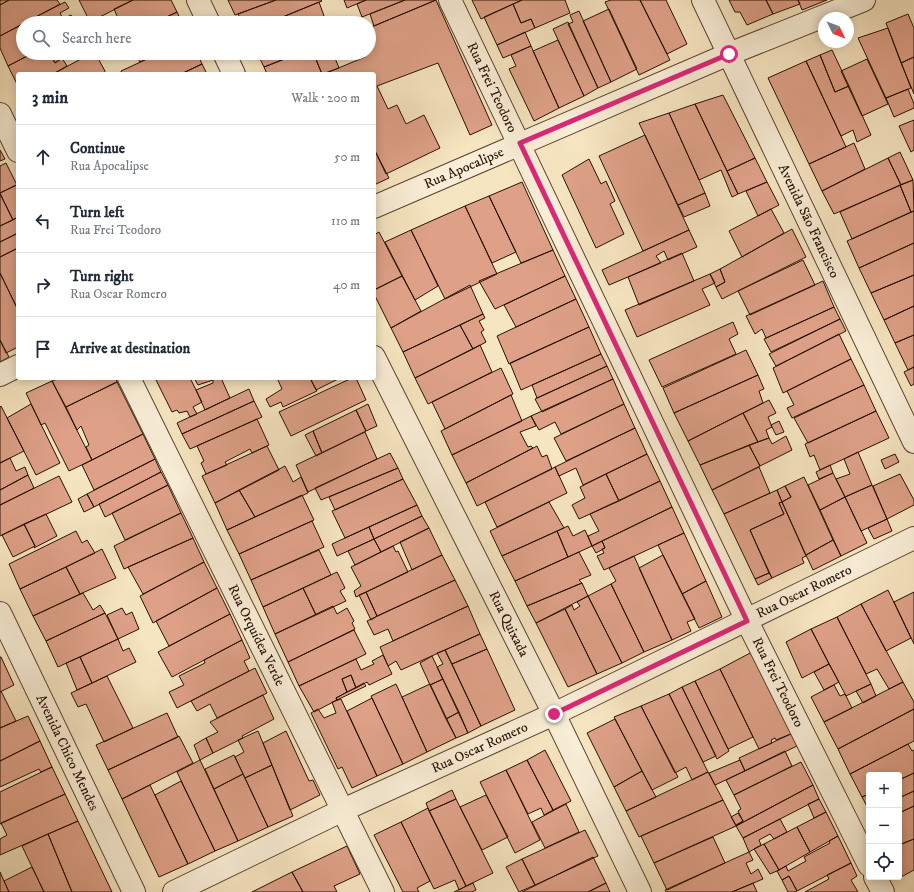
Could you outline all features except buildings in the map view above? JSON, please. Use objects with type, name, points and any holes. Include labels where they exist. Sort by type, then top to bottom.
[{"type":"street","points":[[198,0],[206,16]]},
{"type":"street","name":"Rua Frei Teodoro","points":[[450,0],[520,143],[747,621],[866,859]]},
{"type":"street","name":"Avenida São Francisco","points":[[702,0],[914,442]]},
{"type":"street","name":"Rua Apocalipse","points":[[376,205],[729,54],[864,0]]},
{"type":"street","points":[[227,60],[233,72]]},
{"type":"street","points":[[0,114],[16,147]]},
{"type":"street","name":"Rua Quixada","points":[[376,361],[554,714],[640,892]]},
{"type":"street","points":[[0,375],[16,367]]},
{"type":"street","name":"Rua Orquídea Verde","points":[[130,380],[383,892]]},
{"type":"street","name":"Rua Oscar Romero","points":[[174,892],[343,810],[554,714],[747,621],[914,538]]},
{"type":"street","name":"Avenida Chico Mendes","points":[[0,613],[134,892]]},
{"type":"street","points":[[876,880],[882,892]]},
{"type":"route","points":[[554,714],[747,621],[520,143],[729,54]]}]
